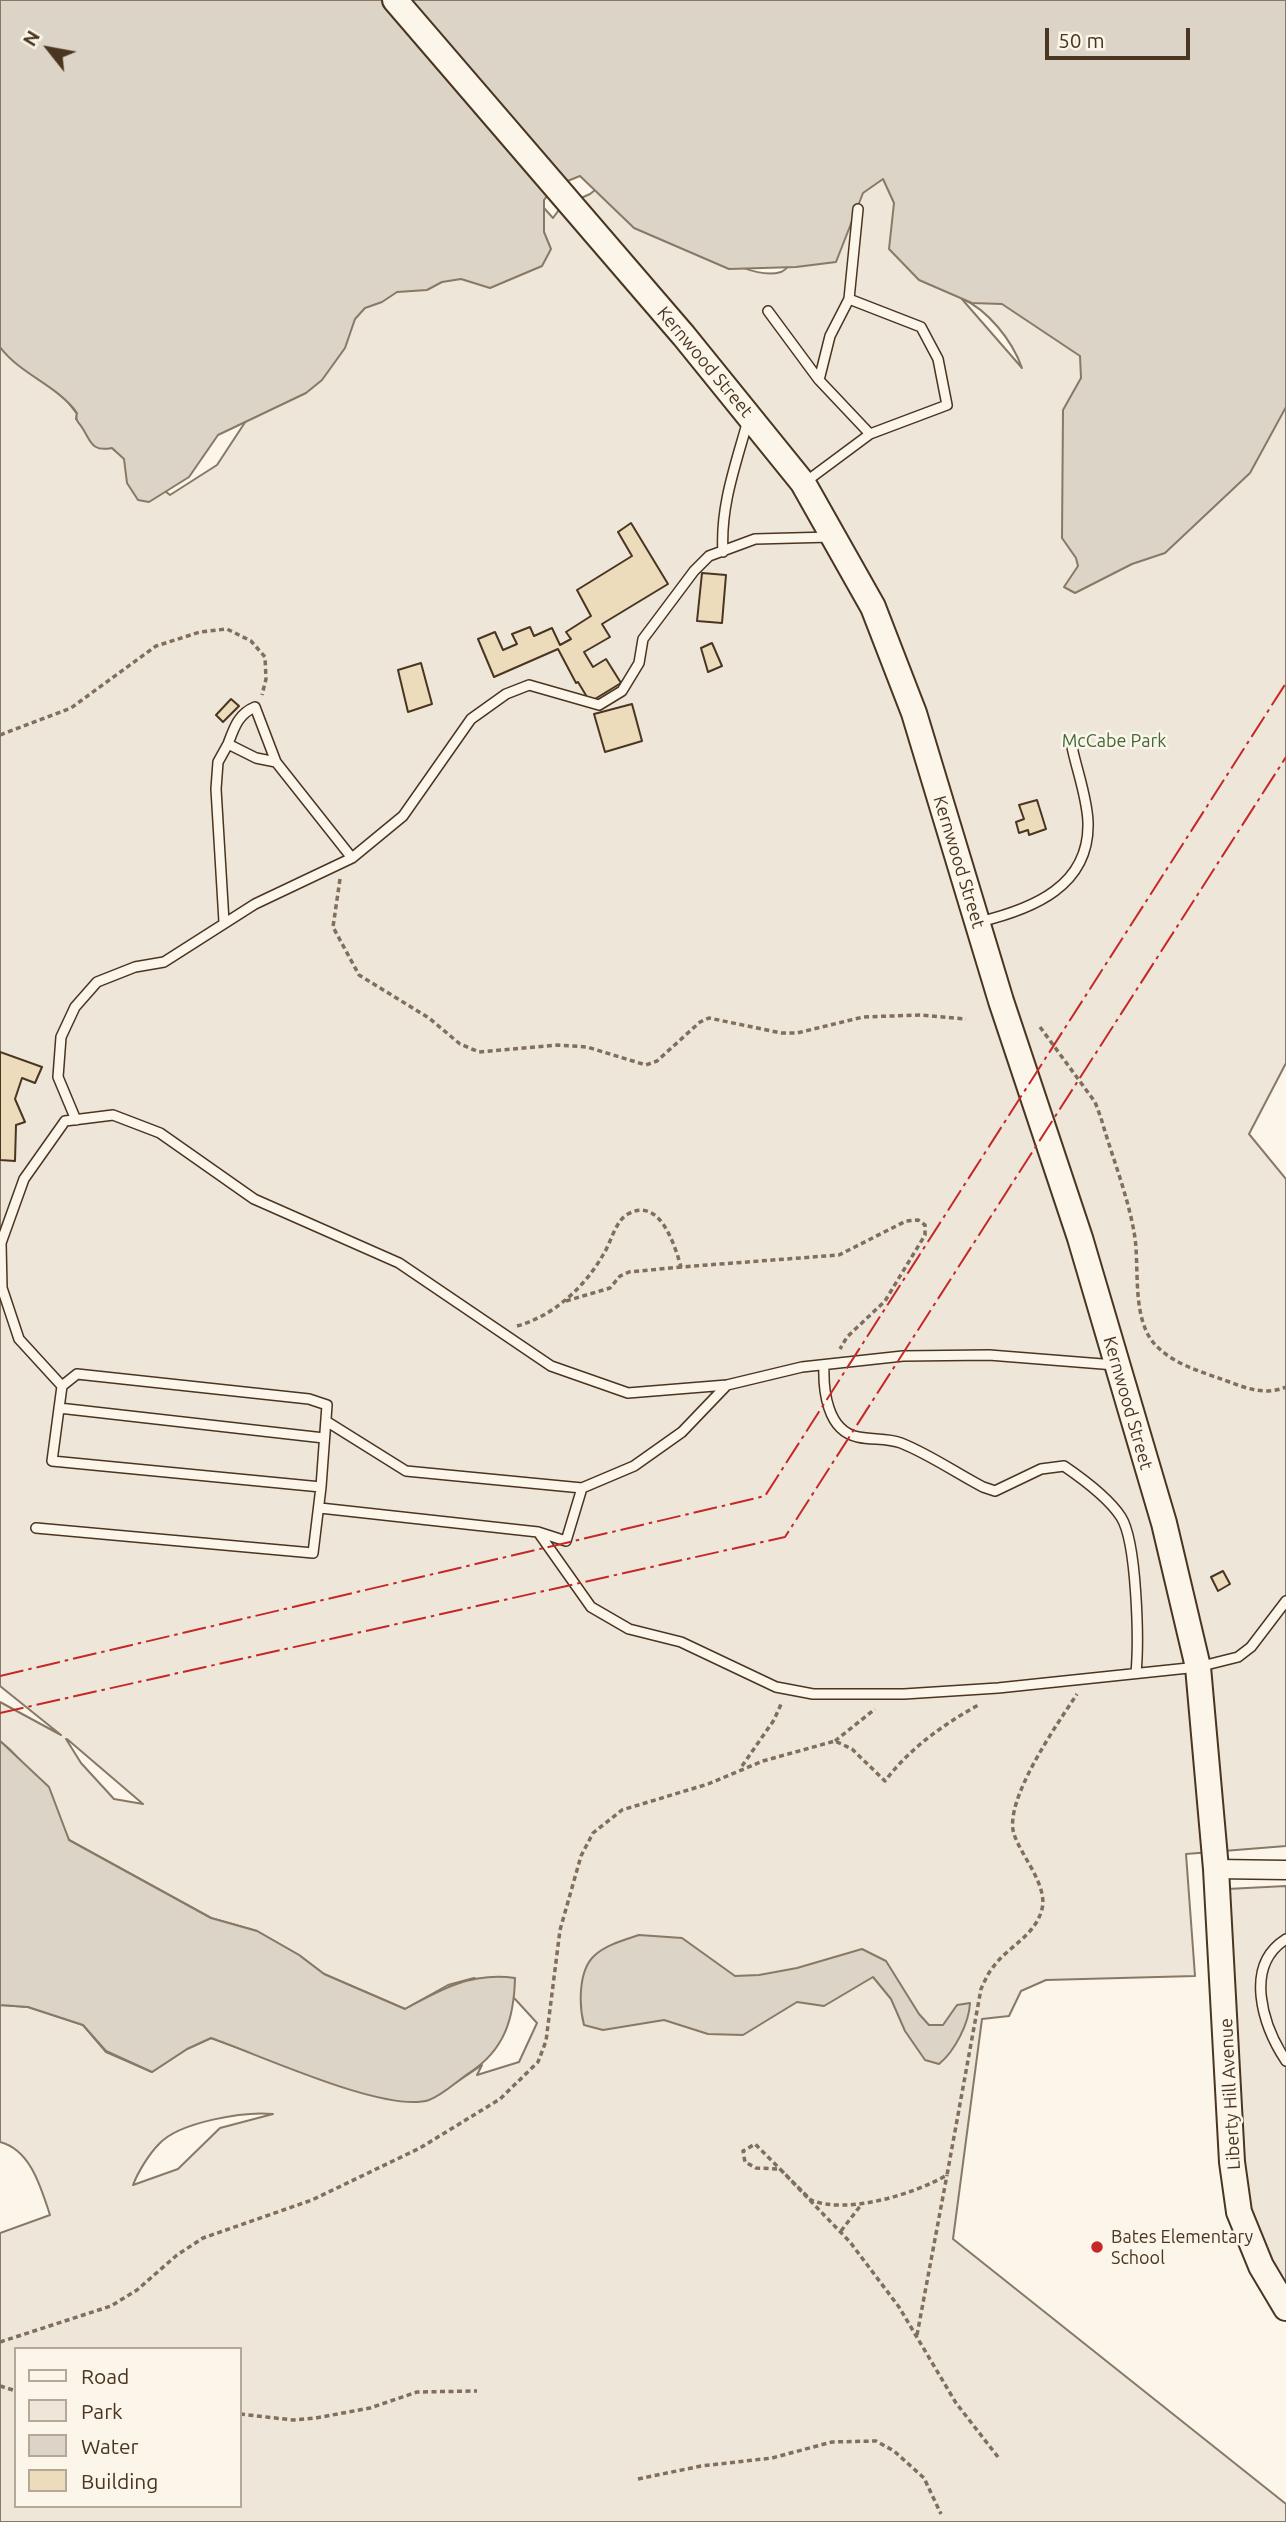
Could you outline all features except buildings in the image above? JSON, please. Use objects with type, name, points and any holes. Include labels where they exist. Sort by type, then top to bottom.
[{"type":"main road","name":"Kernwood Street","points":[[395,0],[749,415],[803,483],[873,607],[914,713],[1164,1523],[1198,1667],[1216,1870]]},
{"type":"main road","name":"Liberty Hill Avenue","points":[[1216,1870],[1232,2162],[1237,2200],[1261,2266],[1286,2308]]},
{"type":"street","points":[[1216,1870],[1286,1870]]},
{"type":"lane","points":[[819,380],[830,335],[849,299],[858,209]]},
{"type":"lane","points":[[803,483],[870,434],[947,405],[938,359],[920,327],[849,299]]},
{"type":"lane","points":[[768,311],[819,380],[870,434]]},
{"type":"lane","points":[[723,552],[722,527],[728,492],[749,415]]},
{"type":"lane","points":[[76,1120],[58,1077],[61,1037],[75,1007],[97,982],[135,967],[164,962],[255,904],[352,859],[403,816],[471,719],[506,694],[529,685],[598,705],[622,691],[639,663],[643,639],[694,571],[709,556],[755,539],[835,537]]},
{"type":"lane","points":[[223,922],[216,789],[218,762],[235,725],[245,711],[255,707],[276,762],[352,859]]},
{"type":"lane","points":[[228,744],[256,758],[276,762]]},
{"type":"lane","points":[[978,923],[1010,915],[1036,902],[1069,880],[1084,858],[1088,821],[1072,747]]},
{"type":"lane","points":[[62,1386],[19,1339],[2,1288],[1,1242],[23,1179],[65,1121],[113,1115],[160,1133],[254,1199],[399,1263],[551,1366],[628,1393],[727,1385],[824,1365],[903,1356],[989,1355],[1117,1365]]},
{"type":"lane","points":[[824,1365],[827,1404],[832,1418],[845,1432],[855,1437],[900,1443],[995,1491],[1041,1469],[1064,1466],[1112,1507],[1122,1518],[1126,1531],[1137,1601],[1136,1673]]},
{"type":"lane","points":[[36,1528],[313,1553],[320,1508],[327,1405],[309,1399],[77,1374],[62,1386],[52,1461],[321,1487]]},
{"type":"lane","points":[[326,1421],[406,1471],[582,1489],[634,1466],[672,1438],[727,1385]]},
{"type":"lane","points":[[59,1408],[324,1438]]},
{"type":"lane","points":[[320,1508],[538,1532],[566,1541],[582,1489]]},
{"type":"lane","points":[[538,1532],[591,1607],[629,1629],[681,1642],[776,1687],[813,1694],[893,1694],[1012,1687],[1198,1667],[1238,1657],[1251,1647],[1286,1601]]},
{"type":"lane","points":[[1286,1939],[1269,1951],[1263,1964],[1260,1985],[1266,2020],[1286,2061]]},
{"type":"path","points":[[0,735],[72,708],[156,646],[200,632],[227,629],[251,641],[265,657],[266,679],[261,700]]},
{"type":"path","points":[[342,870],[333,908],[333,927],[359,975],[429,1018],[460,1044],[479,1052],[557,1045],[587,1047],[646,1065],[657,1061],[700,1021],[709,1018],[781,1033],[797,1033],[863,1017],[920,1015],[965,1019]]},
{"type":"path","points":[[1040,1027],[1095,1102],[1101,1118],[1135,1238],[1143,1322],[1151,1339],[1166,1353],[1191,1368],[1244,1388],[1264,1393],[1286,1387]]},
{"type":"path","points":[[499,1331],[538,1320],[564,1301],[603,1256],[619,1224],[629,1214],[646,1210],[660,1219],[669,1232],[681,1267]]},
{"type":"path","points":[[564,1301],[610,1288],[620,1276],[629,1272],[839,1255],[906,1221],[918,1220],[925,1225],[925,1235],[885,1301],[824,1365]]},
{"type":"path","points":[[917,2337],[981,1989],[991,1968],[1034,1928],[1043,1906],[1038,1884],[1013,1832],[1013,1808],[1052,1732],[1084,1684]]},
{"type":"path","points":[[741,1768],[774,1720],[782,1702],[776,1687]]},
{"type":"path","points":[[835,1741],[852,1749],[886,1781],[922,1743],[949,1721],[1012,1687]]},
{"type":"path","points":[[0,2342],[111,2306],[137,2290],[177,2255],[203,2238],[312,2200],[420,2148],[500,2099],[538,2062],[546,2041],[560,1930],[581,1856],[593,1833],[622,1810],[708,1784],[741,1768],[835,1741],[893,1694]]},
{"type":"path","points":[[947,2175],[931,2185],[861,2205],[820,2204],[811,2200],[780,2169],[755,2144],[743,2151],[745,2162],[757,2168],[780,2169],[840,2232],[899,2307],[956,2403],[998,2457]]},
{"type":"path","points":[[840,2232],[861,2205]]},
{"type":"path","points":[[242,2414],[293,2420],[316,2418],[370,2408],[417,2392],[477,2391]]},
{"type":"path","points":[[638,2479],[701,2466],[772,2458],[832,2442],[876,2441],[894,2451],[924,2478],[941,2514]]},
{"type":"green space","name":"McCabe Park","points":[[1286,172],[1286,1063],[1249,1134],[1286,1179],[1286,1846],[1186,1854],[1195,1976],[1046,1980],[1021,1991],[1009,2016],[982,2019],[953,2239],[1286,2504],[1286,2522],[0,2522],[0,2233],[50,2215],[27,2161],[11,2146],[0,2142],[0,2005],[28,2007],[83,2025],[106,2052],[152,2072],[187,2049],[211,2038],[264,2057],[451,2086],[482,2065],[477,2075],[519,2062],[537,2023],[515,1999],[474,1978],[448,1985],[405,2009],[324,1974],[299,1955],[257,1931],[211,1918],[69,1840],[40,1786],[21,1761],[0,1741],[0,1702],[61,1735],[0,1686],[0,312],[77,414],[76,419],[170,495],[217,465],[301,337],[352,291],[544,231],[544,208],[553,218],[561,207],[590,194],[613,176],[693,239],[740,267],[762,273],[781,272],[876,178]],"holes":[[[961,298],[981,310],[998,327],[1018,357],[1022,368]],[[67,1739],[143,1804],[114,1799],[81,1763]],[[273,2114],[220,2128],[178,2169],[133,2185],[151,2153],[168,2136],[196,2124],[230,2116]]]},
{"type":"green space","points":[[1286,1886],[1286,2285],[1272,2269],[1246,2196],[1227,1889]]},
{"type":"water","points":[[0,0],[1286,0],[1286,407],[1250,473],[1165,553],[1132,564],[1075,593],[1064,587],[1078,566],[1076,558],[1062,538],[1063,410],[1081,378],[1080,356],[1002,304],[972,303],[919,280],[889,249],[894,203],[883,179],[863,193],[836,262],[796,267],[729,269],[634,228],[580,176],[555,186],[544,200],[544,232],[551,249],[542,266],[490,288],[461,279],[442,282],[427,290],[397,292],[382,302],[365,308],[355,319],[345,348],[322,380],[306,393],[218,435],[189,477],[149,502],[138,500],[127,483],[124,459],[112,448],[100,449],[93,445],[69,403],[18,365],[0,347]]},
{"type":"water","points":[[0,1741],[49,1787],[69,1840],[211,1918],[257,1931],[299,1955],[324,1974],[405,2009],[444,1989],[471,1980],[515,1978],[509,2020],[499,2043],[481,2064],[439,2095],[429,2100],[409,2102],[354,2091],[211,2038],[187,2049],[152,2072],[106,2051],[83,2025],[28,2007],[0,2005]]},
{"type":"water","points":[[639,1935],[682,1938],[735,1976],[797,1968],[862,1949],[886,1961],[919,2014],[929,2025],[943,2025],[957,2005],[970,2003],[969,2011],[956,2044],[939,2064],[925,2060],[905,2031],[891,1999],[873,1977],[824,2006],[797,2002],[743,2035],[708,2034],[664,2020],[603,2030],[584,2025],[581,1989],[589,1962],[615,1943]]},
{"type":"power","points":[[0,1676],[765,1496],[1286,683]]},
{"type":"power","points":[[0,1713],[785,1537],[1286,757]]},
{"type":"place","name":"Bates Elementary School","points":[[1097,2247]]}]
